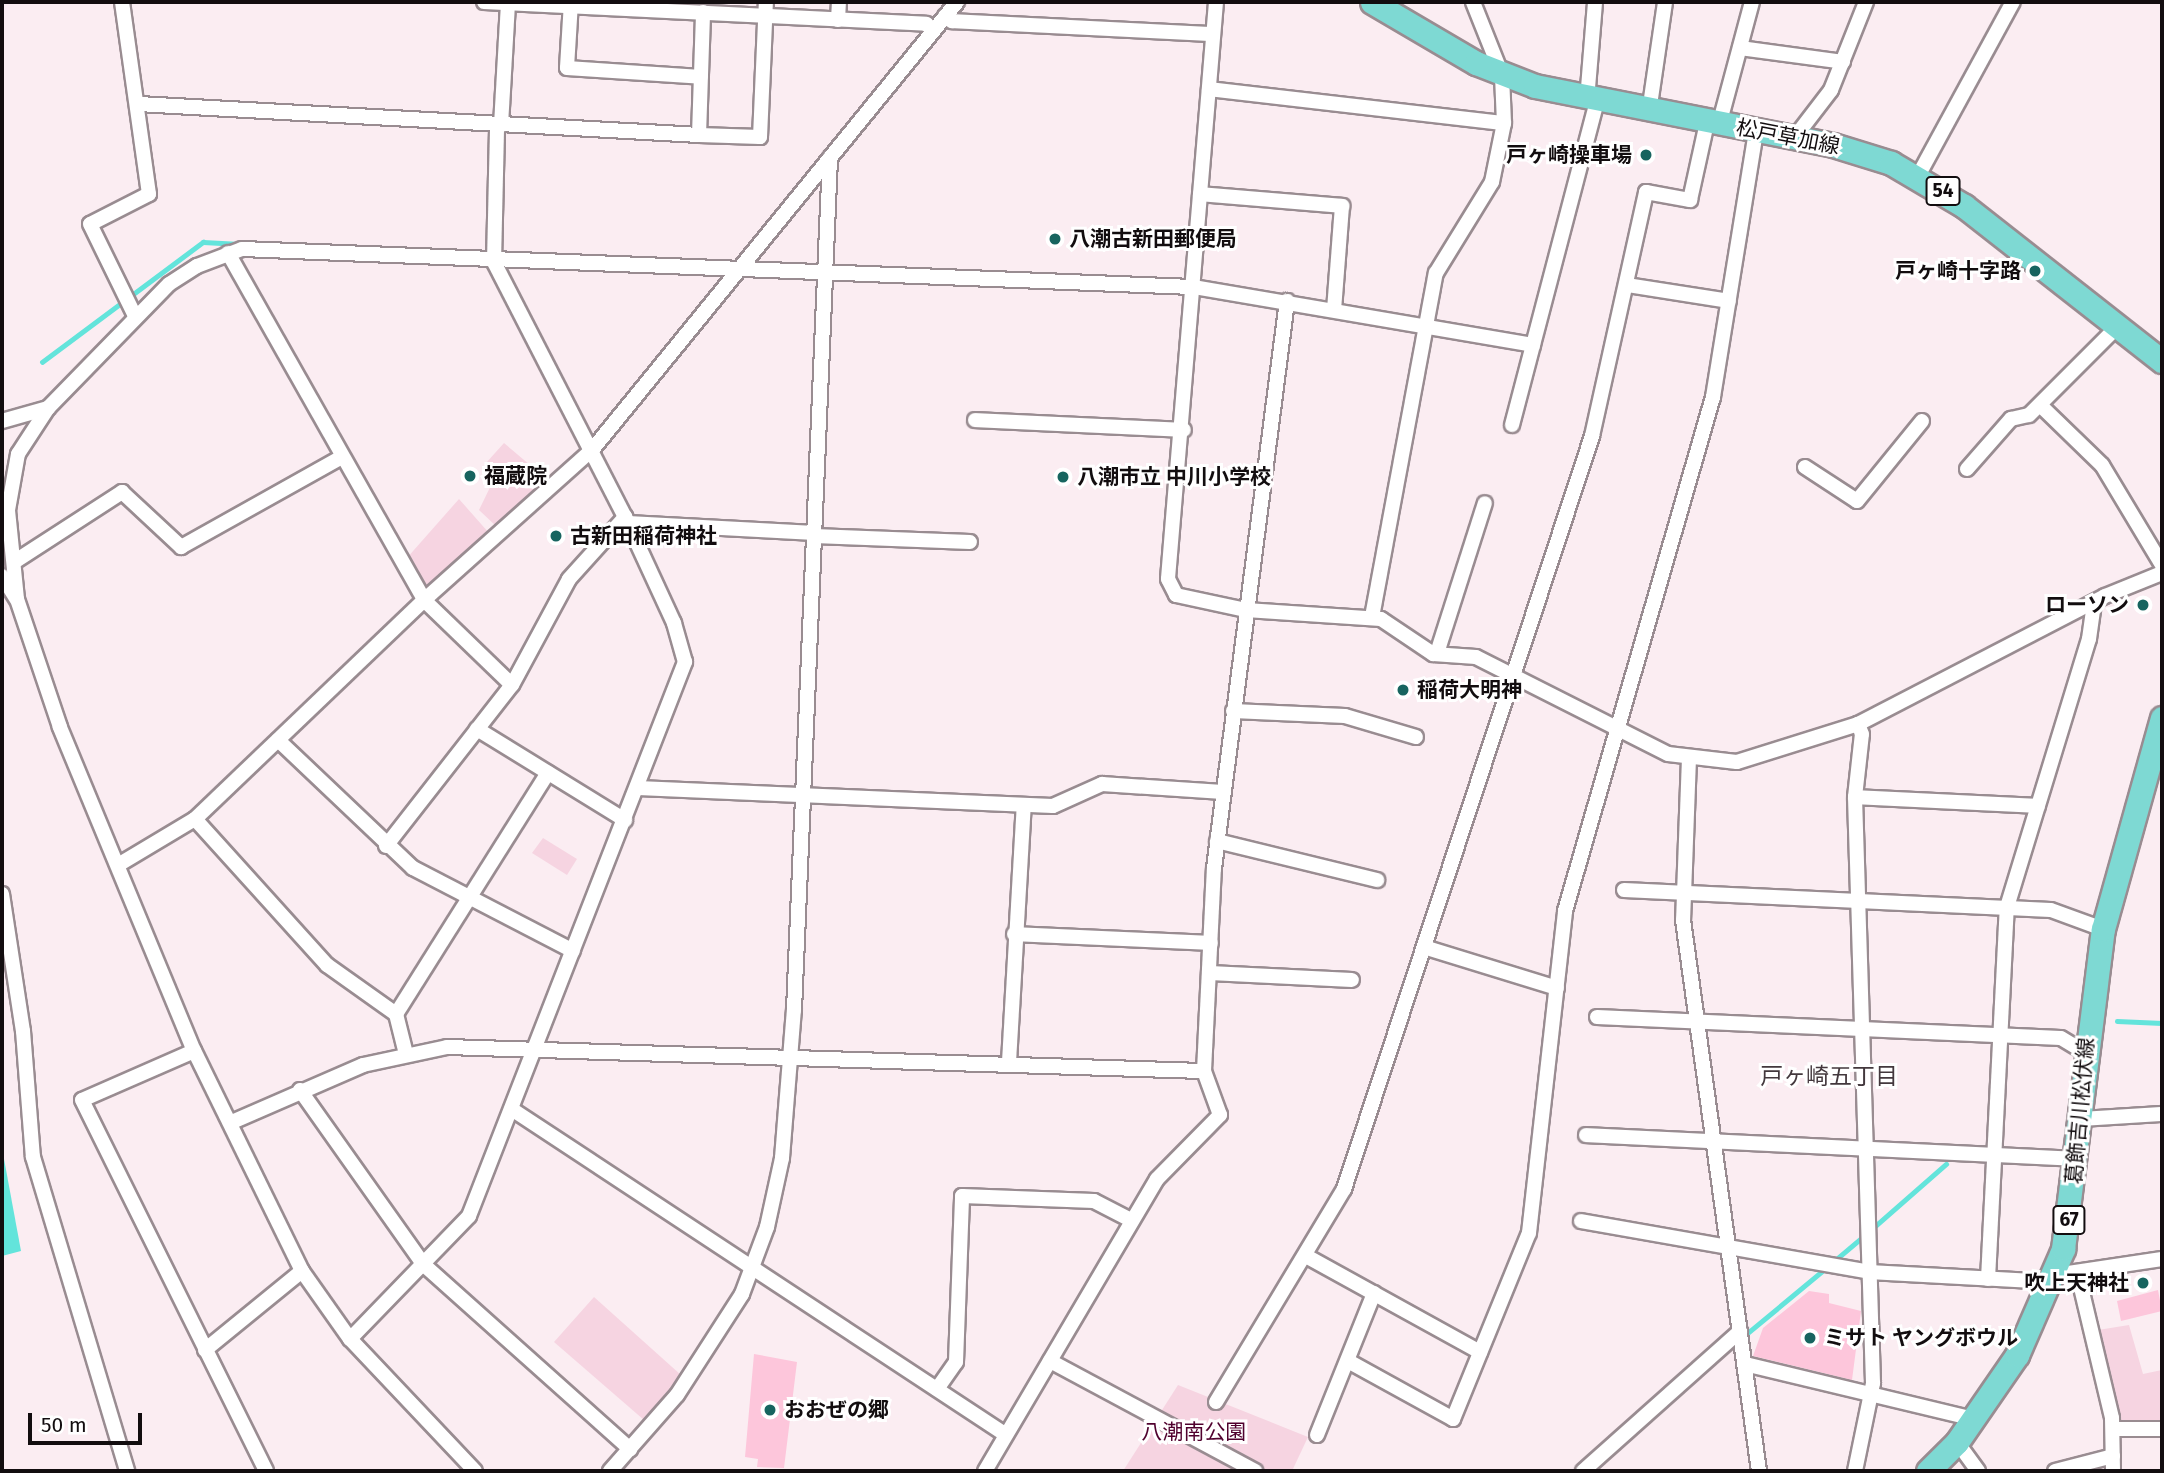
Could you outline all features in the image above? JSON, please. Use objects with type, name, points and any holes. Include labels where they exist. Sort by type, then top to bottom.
[{"type":"main road","name":"松戸草加線","points":[[1372,2],[1502,75],[1592,101],[1795,137],[1860,152],[1918,176],[2162,361]]},
{"type":"main road","name":"葛飾吉川松伏線","points":[[1928,1471],[1957,1442],[1974,1419],[2017,1355],[2062,1277],[2080,1119],[2084,1052],[2102,929],[2162,718]]},
{"type":"street","points":[[122,2],[149,194],[90,224],[135,316]]},
{"type":"street","points":[[484,2],[703,12],[765,9],[838,20],[926,24],[933,30]]},
{"type":"street","points":[[350,1339],[469,1216],[538,1048],[685,662],[674,623],[627,520],[494,262],[499,126],[508,2]]},
{"type":"street","points":[[838,20],[839,2]]},
{"type":"street","points":[[118,864],[195,819],[424,600],[592,450],[957,2]]},
{"type":"street","points":[[1216,2],[1170,590],[1183,598],[1246,610],[1372,617],[1433,654],[1438,650],[1485,503]]},
{"type":"street","points":[[1372,617],[1436,273],[1492,182],[1504,123],[1502,75],[1473,2]]},
{"type":"street","points":[[1512,425],[1592,101],[1595,2]]},
{"type":"street","points":[[1649,112],[1665,2]]},
{"type":"street","points":[[1216,1402],[1344,1189],[1517,676],[1592,436],[1646,192],[1690,200],[1740,48],[1752,2]]},
{"type":"street","points":[[1795,137],[1831,90],[1866,2]]},
{"type":"street","points":[[1918,176],[2013,2]]},
{"type":"street","points":[[571,4],[567,68],[701,76]]},
{"type":"street","points":[[138,104],[499,126],[760,137],[765,9]]},
{"type":"street","points":[[699,135],[703,12]]},
{"type":"street","points":[[945,16],[953,22],[1213,34]]},
{"type":"street","points":[[1740,48],[1843,62]]},
{"type":"street","points":[[1209,89],[1504,123]]},
{"type":"street","points":[[1348,1361],[1453,1419],[1529,1233],[1565,911],[1713,397],[1756,131]]},
{"type":"street","points":[[610,1471],[704,1358],[752,1270],[782,1158],[803,796],[830,158]]},
{"type":"street","points":[[1200,194],[1342,206],[1335,309]]},
{"type":"street","points":[[473,1471],[350,1339],[302,1271],[232,1122],[194,1051],[53,709],[17,599],[9,492],[18,454],[48,408],[135,316],[183,273],[242,249],[494,262],[1194,287],[1427,323],[1533,345]]},
{"type":"street","points":[[228,253],[424,600],[512,685]]},
{"type":"street","points":[[1627,285],[1729,301]]},
{"type":"street","points":[[985,1471],[1157,1179],[1220,1115],[1204,1071],[1217,841],[1287,301]]},
{"type":"street","points":[[1967,469],[2011,419],[2029,415],[2118,326]]},
{"type":"street","points":[[2040,405],[2102,465],[2162,565]]},
{"type":"street","points":[[2,421],[48,408]]},
{"type":"street","points":[[975,420],[1184,430]]},
{"type":"street","points":[[1805,467],[1857,500],[1923,421]]},
{"type":"street","points":[[14,562],[122,492],[181,547],[342,457]]},
{"type":"street","points":[[386,846],[512,685],[569,579],[627,520],[970,542]]},
{"type":"street","points":[[1438,650],[1476,657],[1668,754],[1744,761],[1858,724],[2094,602],[2162,573]]},
{"type":"street","points":[[2,576],[17,599]]},
{"type":"street","points":[[1988,1279],[2007,907],[2089,639],[2094,602]]},
{"type":"street","points":[[1233,711],[1345,716],[1416,737]]},
{"type":"street","points":[[1855,1471],[1870,1395],[1866,1149],[1855,797],[1862,734],[1858,724]]},
{"type":"street","points":[[477,729],[625,820]]},
{"type":"street","points":[[278,740],[386,846],[413,868],[573,951]]},
{"type":"street","points":[[1689,758],[1684,892],[1697,1022],[1759,1471]]},
{"type":"street","points":[[396,1014],[548,773]]},
{"type":"street","points":[[638,788],[1053,806],[1102,784],[1223,792]]},
{"type":"street","points":[[1855,797],[2038,806]]},
{"type":"street","points":[[1009,1062],[1014,934],[1024,805]]},
{"type":"street","points":[[195,819],[327,965],[396,1014],[406,1054]]},
{"type":"street","points":[[1217,841],[1377,880]]},
{"type":"street","points":[[1624,890],[2051,910],[2102,929]]},
{"type":"street","points":[[2,894],[23,1031],[33,1157],[127,1471]]},
{"type":"street","points":[[1014,934],[1211,943]]},
{"type":"street","points":[[1427,947],[1557,988]]},
{"type":"street","points":[[1210,972],[1352,980]]},
{"type":"street","points":[[1597,1017],[2061,1038],[2084,1052]]},
{"type":"street","points":[[232,1122],[300,1090],[406,1054],[458,1047],[1009,1062],[1204,1071]]},
{"type":"street","points":[[194,1051],[82,1100],[266,1471]]},
{"type":"street","points":[[300,1090],[423,1265],[630,1449]]},
{"type":"street","points":[[513,1110],[1006,1435]]},
{"type":"street","points":[[2080,1119],[2162,1114]]},
{"type":"street","points":[[1586,1135],[2076,1159]]},
{"type":"street","points":[[937,1389],[956,1362],[962,1196],[1094,1201],[1131,1220]]},
{"type":"street","points":[[1581,1221],[1869,1272],[1988,1279],[2062,1277],[2162,1259]]},
{"type":"street","points":[[1306,1256],[1480,1352]]},
{"type":"street","points":[[205,1350],[302,1271]]},
{"type":"street","points":[[2062,1277],[2114,1429],[2113,1471]]},
{"type":"street","points":[[1317,1435],[1374,1293]]},
{"type":"street","points":[[1583,1471],[1740,1331]]},
{"type":"street","points":[[1050,1361],[1255,1471]]},
{"type":"street","points":[[1745,1364],[1974,1419]]},
{"type":"street","points":[[2114,1429],[2162,1429]]},
{"type":"street","points":[[1957,1442],[1978,1471]]},
{"type":"street","points":[[2055,1471],[2113,1456]]},
{"type":"green space","points":[[504,443],[549,481],[497,527],[479,510],[497,473],[486,463]]},
{"type":"green space","points":[[459,499],[489,533],[423,588],[406,559]]},
{"type":"green space","points":[[543,838],[577,859],[567,875],[532,853]]},
{"type":"green space","points":[[594,1297],[681,1375],[644,1420],[554,1342]]},
{"type":"green space","points":[[2129,1325],[2143,1374],[2162,1370],[2162,1422],[2119,1424],[2098,1330]]},
{"type":"green space","name":"八潮南公園","points":[[1178,1385],[1308,1437],[1292,1471],[1123,1471]]},
{"type":"water","points":[[2,1148],[21,1251],[2,1256]]},
{"type":"building","points":[[2158,1290],[2162,1311],[2121,1321],[2117,1301]]},
{"type":"building","name":"ミサト ヤングボウル","points":[[1809,1291],[1829,1294],[1829,1303],[1861,1311],[1852,1380],[1753,1356],[1763,1328]]},
{"type":"building","name":"おおぜの郷","points":[[754,1354],[797,1362],[784,1468],[757,1467],[758,1459],[745,1457]]},
{"type":"waterway","points":[[42,362],[203,242],[240,244]]},
{"type":"waterway","points":[[2117,1021],[2162,1023]]},
{"type":"waterway","points":[[1873,1228],[1946,1164]]},
{"type":"waterway","points":[[1833,1262],[1866,1234]]},
{"type":"waterway","points":[[1744,1336],[1826,1268]]},
{"type":"place","name":"戸ヶ崎操車場","points":[[1646,155]]},
{"type":"place","name":"八潮古新田郵便局","points":[[1055,239]]},
{"type":"place","name":"戸ヶ崎十字路","points":[[2035,271]]},
{"type":"place","name":"福蔵院","points":[[470,476]]},
{"type":"place","name":"八潮市立 中川小学校","points":[[1063,477]]},
{"type":"place","name":"古新田稲荷神社","points":[[556,536]]},
{"type":"place","name":"ローソン","points":[[2143,605]]},
{"type":"place","name":"稲荷大明神","points":[[1403,690]]},
{"type":"place","name":"吹上天神社","points":[[2143,1283]]},
{"type":"place","name":"ミサト ヤングボウル","points":[[1810,1338]]},
{"type":"place","name":"おおぜの郷","points":[[770,1410]]},
{"type":"district","name":"戸ヶ崎五丁目","points":[[1829,1076]]}]
